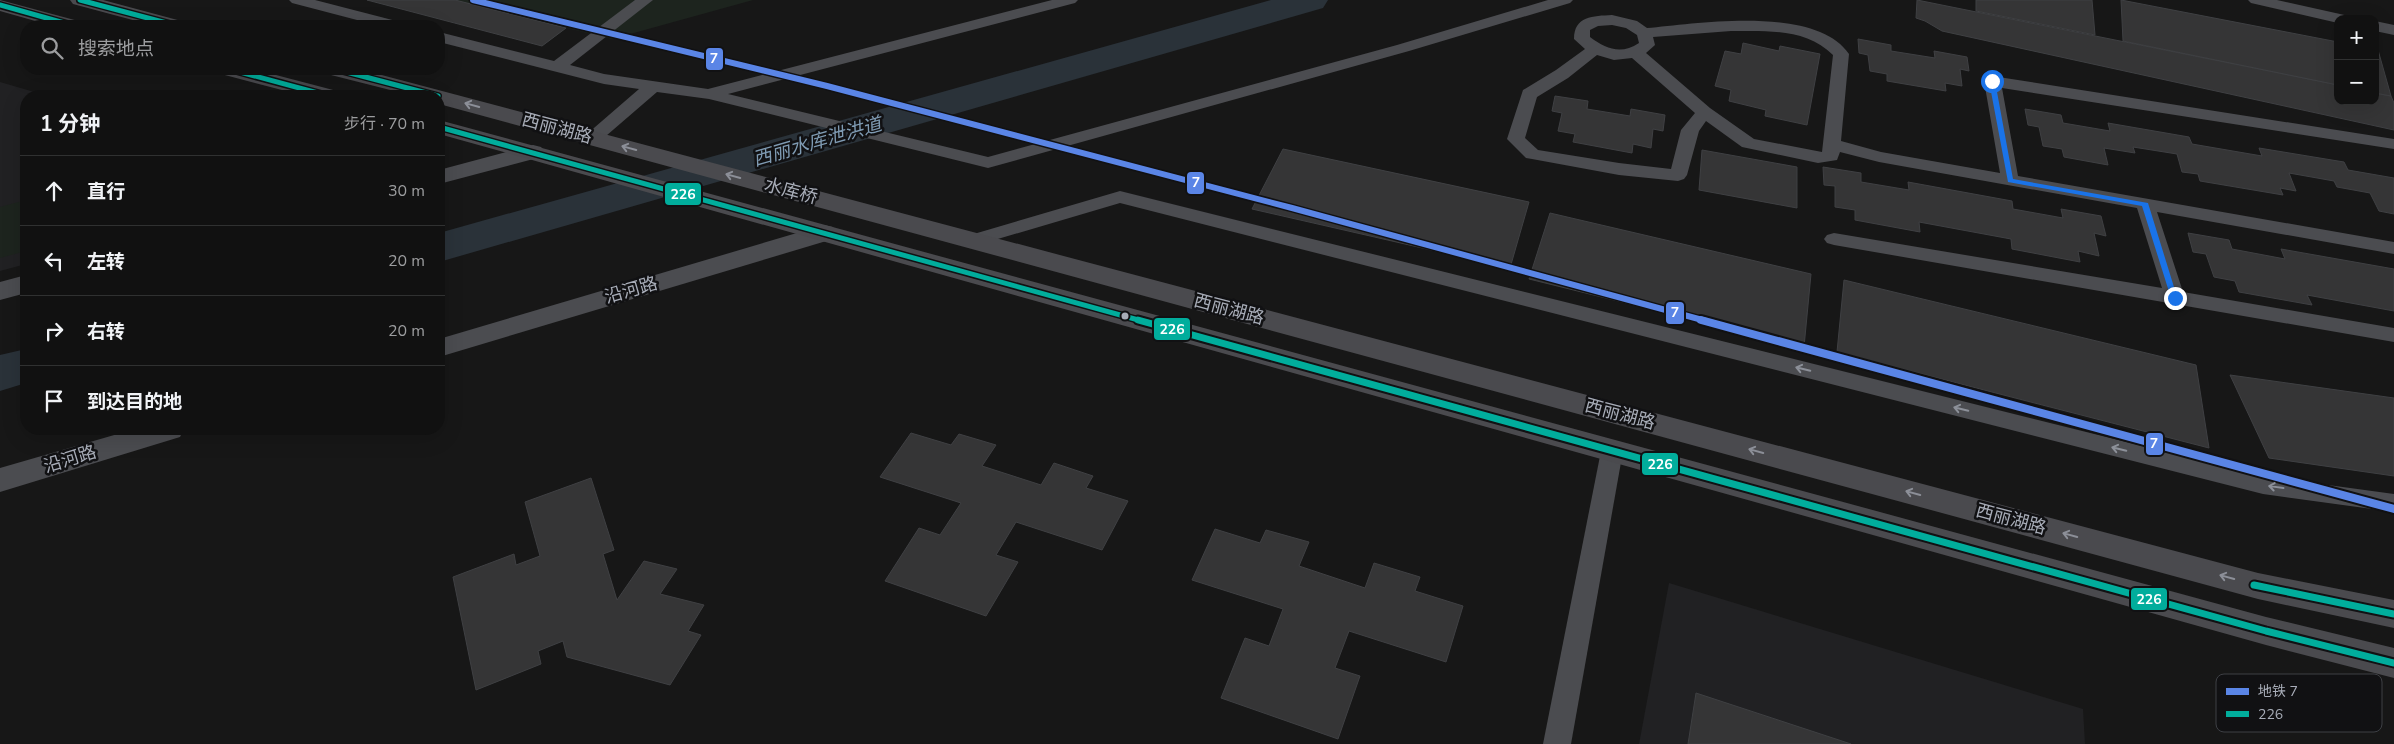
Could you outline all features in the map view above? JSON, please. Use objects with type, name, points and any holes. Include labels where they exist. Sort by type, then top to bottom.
[{"type":"main road","points":[[80,0],[155,20]]},
{"type":"main road","points":[[0,6],[52,20]]},
{"type":"main road","points":[[251,75],[307,90]]},
{"type":"main road","name":"西丽湖路","points":[[359,75],[415,90]]},
{"type":"main road","name":"西丽湖路","points":[[445,98],[676,160]]},
{"type":"main road","name":"西丽湖路","points":[[445,128],[649,185]]},
{"type":"main road","name":"水库桥","points":[[676,160],[848,206]]},
{"type":"main road","name":"水库桥","points":[[649,185],[824,233]]},
{"type":"main road","name":"西丽湖路","points":[[848,206],[2258,586],[2394,614]]},
{"type":"main road","name":"西丽湖路","points":[[824,233],[2266,631],[2394,663]]},
{"type":"street","points":[[445,175],[532,152]]},
{"type":"street","name":"沿河路","points":[[445,346],[824,233]]},
{"type":"street","points":[[0,291],[20,286]]},
{"type":"street","name":"沿河路","points":[[0,480],[150,435]]},
{"type":"lane","points":[[297,0],[375,20]]},
{"type":"lane","points":[[557,67],[645,0]]},
{"type":"lane","points":[[709,94],[1022,6],[1070,0]]},
{"type":"lane","points":[[445,39],[604,79],[709,94],[988,162],[1404,48],[1566,0],[1594,21]]},
{"type":"lane","points":[[2256,0],[2334,17]]},
{"type":"lane","points":[[1636,53],[1704,112],[1748,143],[1818,158],[1831,156],[1841,54],[1830,42],[1798,30],[1761,28],[1706,27],[1644,33],[1631,24],[1612,20],[1594,21],[1582,28],[1582,39],[1594,50],[1615,55],[1636,53],[1647,45],[1644,33]]},
{"type":"lane","points":[[2379,27],[2394,30]]},
{"type":"lane","points":[[1594,50],[1562,74],[1529,94],[1516,139],[1532,154],[1619,169],[1678,175],[1690,130],[1704,112]]},
{"type":"lane","points":[[2010,180],[1992,81],[2394,144]]},
{"type":"lane","points":[[593,138],[654,86]]},
{"type":"lane","points":[[1833,144],[1879,157],[2394,248]]},
{"type":"lane","points":[[974,240],[1120,197],[2263,485],[2394,503]]},
{"type":"lane","points":[[2145,204],[2175,298]]},
{"type":"lane","points":[[1834,239],[2394,336]]},
{"type":"lane","points":[[1557,744],[1612,451]]},
{"type":"shaded area","points":[[367,0],[753,0],[612,39],[567,28],[542,46]]},
{"type":"shaded area","points":[[0,82],[27,90],[20,90],[20,266],[0,271]]},
{"type":"shaded area","points":[[20,202],[20,253],[0,258],[0,207]]},
{"type":"shaded area","points":[[1669,583],[2083,709],[2085,744],[1639,744]]},
{"type":"building","points":[[367,0],[455,0],[566,28],[542,46]]},
{"type":"building","points":[[1917,0],[2334,84],[2334,105],[2379,105],[2379,94],[2391,96],[2394,103],[2394,130],[1942,31],[1916,18]]},
{"type":"building","points":[[1976,0],[2092,0],[2095,35],[1976,11]]},
{"type":"building","points":[[2121,0],[2334,41],[2334,84],[2123,41]]},
{"type":"building","points":[[1858,39],[1891,45],[1891,51],[1935,58],[1934,51],[1967,57],[1969,71],[1960,69],[1962,86],[1945,83],[1946,91],[1887,81],[1887,74],[1870,71],[1868,55],[1859,53]]},
{"type":"building","points":[[1743,43],[1779,51],[1780,46],[1820,54],[1807,125],[1765,116],[1766,110],[1729,101],[1731,90],[1715,86],[1725,51],[1741,54]]},
{"type":"building","points":[[2379,54],[2391,96],[2379,94]]},
{"type":"building","points":[[1555,96],[1588,101],[1587,109],[1630,116],[1631,109],[1665,115],[1663,131],[1653,129],[1651,148],[1633,144],[1632,153],[1573,142],[1575,134],[1558,131],[1562,113],[1552,111]]},
{"type":"building","points":[[2025,109],[2061,115],[2063,123],[2110,131],[2108,123],[2189,137],[2192,144],[2262,156],[2259,148],[2344,162],[2348,170],[2394,178],[2394,214],[2379,211],[2370,193],[2337,187],[2334,181],[2289,173],[2296,191],[2280,188],[2283,195],[2200,181],[2198,174],[2182,172],[2177,154],[2133,147],[2135,153],[2104,148],[2108,165],[2064,157],[2062,149],[2043,146],[2039,127],[2028,125]]},
{"type":"building","points":[[1283,149],[1529,202],[1510,268],[1252,209]]},
{"type":"building","points":[[1702,150],[1797,167],[1797,208],[1699,190]]},
{"type":"building","points":[[1823,167],[1861,173],[1861,182],[1909,190],[1908,182],[2012,201],[2013,209],[2063,218],[2061,209],[2101,216],[2106,236],[2094,233],[2099,256],[2078,251],[2080,262],[2012,249],[2011,239],[1919,222],[1920,232],[1855,220],[1855,210],[1835,207],[1835,186],[1824,185]]},
{"type":"building","points":[[1550,213],[1811,274],[1804,347],[1529,279]]},
{"type":"building","points":[[2188,233],[2229,240],[2232,249],[2285,259],[2281,249],[2394,269],[2394,311],[2307,295],[2312,305],[2239,292],[2235,281],[2214,277],[2206,254],[2193,252]]},
{"type":"building","points":[[1844,280],[2196,365],[2209,448],[1837,352]]},
{"type":"building","points":[[2230,375],[2394,398],[2394,476],[2269,458]]},
{"type":"building","points":[[911,433],[951,445],[959,434],[996,445],[982,466],[1041,485],[1054,463],[1093,476],[1086,488],[1128,501],[1102,550],[1016,522],[996,555],[1018,562],[986,616],[885,581],[919,528],[940,535],[961,503],[880,477]]},
{"type":"building","points":[[591,478],[614,550],[603,554],[617,600],[644,561],[677,569],[660,594],[704,605],[688,631],[701,635],[670,685],[567,657],[563,641],[538,651],[541,664],[476,690],[453,577],[514,554],[516,565],[540,556],[525,502]]},
{"type":"building","points":[[1215,529],[1260,543],[1266,530],[1309,542],[1299,566],[1365,588],[1374,563],[1420,577],[1415,591],[1463,606],[1446,662],[1349,631],[1335,668],[1360,676],[1338,739],[1221,698],[1245,638],[1269,646],[1283,609],[1192,580]]},
{"type":"building","points":[[1696,693],[1851,744],[1688,744]]},
{"type":"waterway","name":"西丽水库泄洪道","points":[[445,246],[1310,0]]},
{"type":"waterway","name":"西丽水库泄洪道","points":[[0,373],[20,368]]},
{"type":"metro line","name":"7","points":[[473,0],[827,86],[1292,208],[2394,509]]},
{"type":"transit line","name":"226","points":[[80,0],[155,20]]},
{"type":"transit line","name":"226","points":[[0,5],[54,20]]},
{"type":"transit line","name":"226","points":[[251,75],[307,90]]},
{"type":"transit line","name":"226","points":[[358,75],[415,90]]},
{"type":"transit line","name":"226","points":[[445,129],[2266,631],[2394,663]]},
{"type":"transit line","name":"226","points":[[2254,585],[2394,614]]},
{"type":"route","points":[[1992,81],[2010,180],[2145,204],[2175,298]]}]
